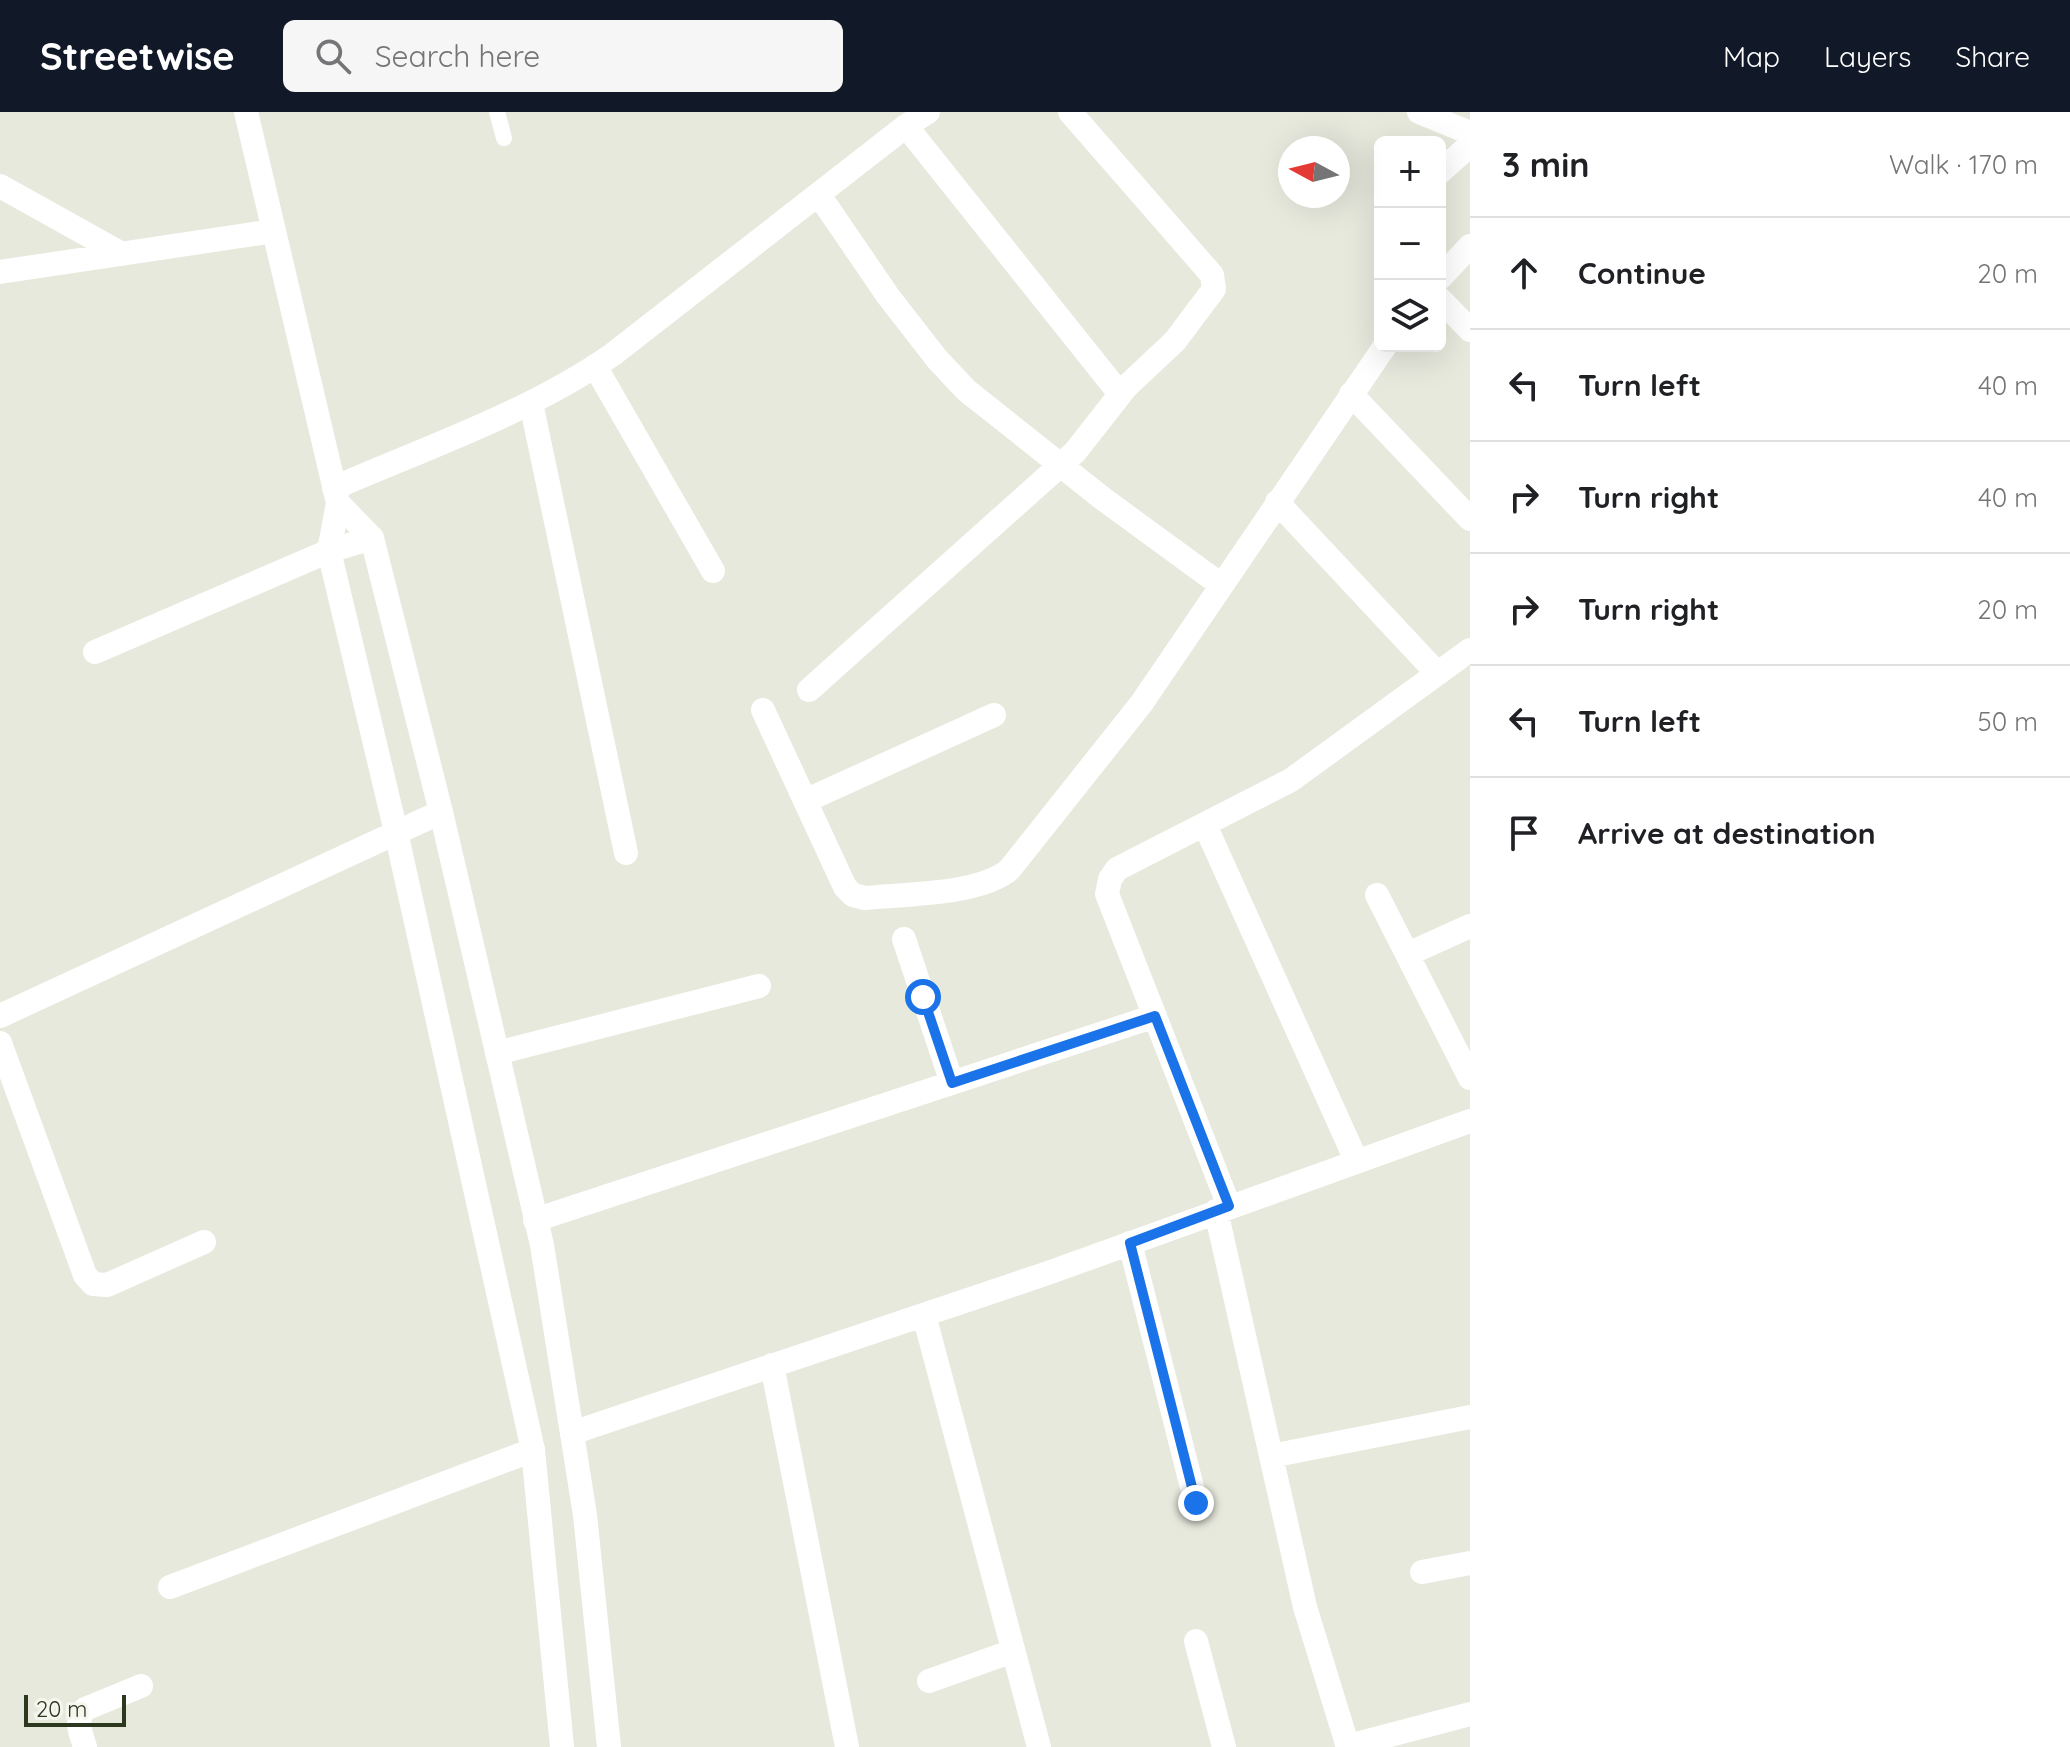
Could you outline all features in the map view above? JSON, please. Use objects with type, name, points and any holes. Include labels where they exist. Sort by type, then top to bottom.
[{"type":"street","points":[[246,112],[336,496],[329,551],[396,832],[533,1450],[562,1747]]},
{"type":"street","points":[[336,496],[531,403],[595,366],[928,112]]},
{"type":"street","points":[[809,690],[1075,452],[1120,394],[1175,341],[1214,289],[1215,282],[1202,263],[1070,112]]},
{"type":"street","points":[[1419,112],[1470,133]]},
{"type":"street","points":[[906,126],[1120,394]]},
{"type":"street","points":[[1446,167],[1470,145]]},
{"type":"street","points":[[0,186],[122,254]]},
{"type":"street","points":[[819,195],[888,296],[937,359],[995,415],[1221,585]]},
{"type":"street","points":[[0,272],[274,231]]},
{"type":"street","points":[[1446,272],[1470,246]]},
{"type":"street","points":[[1446,305],[1470,330]]},
{"type":"street","points":[[763,710],[845,887],[853,895],[865,898],[977,886],[998,880],[1141,704],[1381,352]]},
{"type":"street","points":[[595,366],[713,571]]},
{"type":"street","points":[[1351,394],[1470,519]]},
{"type":"street","points":[[531,403],[626,853]]},
{"type":"street","points":[[336,496],[372,538],[441,812],[542,1245],[585,1515],[609,1747]]},
{"type":"street","points":[[1277,502],[1437,673]]},
{"type":"street","points":[[95,652],[329,551],[372,538]]},
{"type":"street","points":[[1470,650],[1291,780],[1117,869],[1110,879],[1107,894],[1155,1016],[1222,1209],[1271,1456],[1305,1607],[1348,1746],[1470,1714]]},
{"type":"street","points":[[805,801],[994,715]]},
{"type":"street","points":[[0,1016],[441,812]]},
{"type":"street","points":[[1205,825],[1356,1160]]},
{"type":"street","points":[[1377,895],[1470,1078]]},
{"type":"street","points":[[1408,954],[1470,926]]},
{"type":"street","points":[[904,939],[952,1083]]},
{"type":"street","points":[[497,1053],[759,986]]},
{"type":"street","points":[[535,1220],[1155,1016]]},
{"type":"street","points":[[0,1043],[85,1275],[93,1284],[107,1285],[204,1242]]},
{"type":"street","points":[[572,1433],[924,1315],[1470,1121]]},
{"type":"street","points":[[1130,1243],[1196,1503]]},
{"type":"street","points":[[924,1315],[1039,1747]]},
{"type":"street","points":[[772,1365],[847,1747]]},
{"type":"street","points":[[1271,1456],[1470,1417]]},
{"type":"street","points":[[170,1587],[533,1450]]},
{"type":"street","points":[[1422,1572],[1470,1563]]},
{"type":"street","points":[[1196,1641],[1224,1747]]},
{"type":"street","points":[[929,1681],[1013,1651]]},
{"type":"street","points":[[85,1747],[78,1724],[79,1715],[85,1709],[141,1686]]},
{"type":"lane","points":[[497,112],[504,138]]},
{"type":"route","points":[[923,997],[952,1083],[1155,1016],[1229,1206],[1130,1243],[1196,1503]]}]
